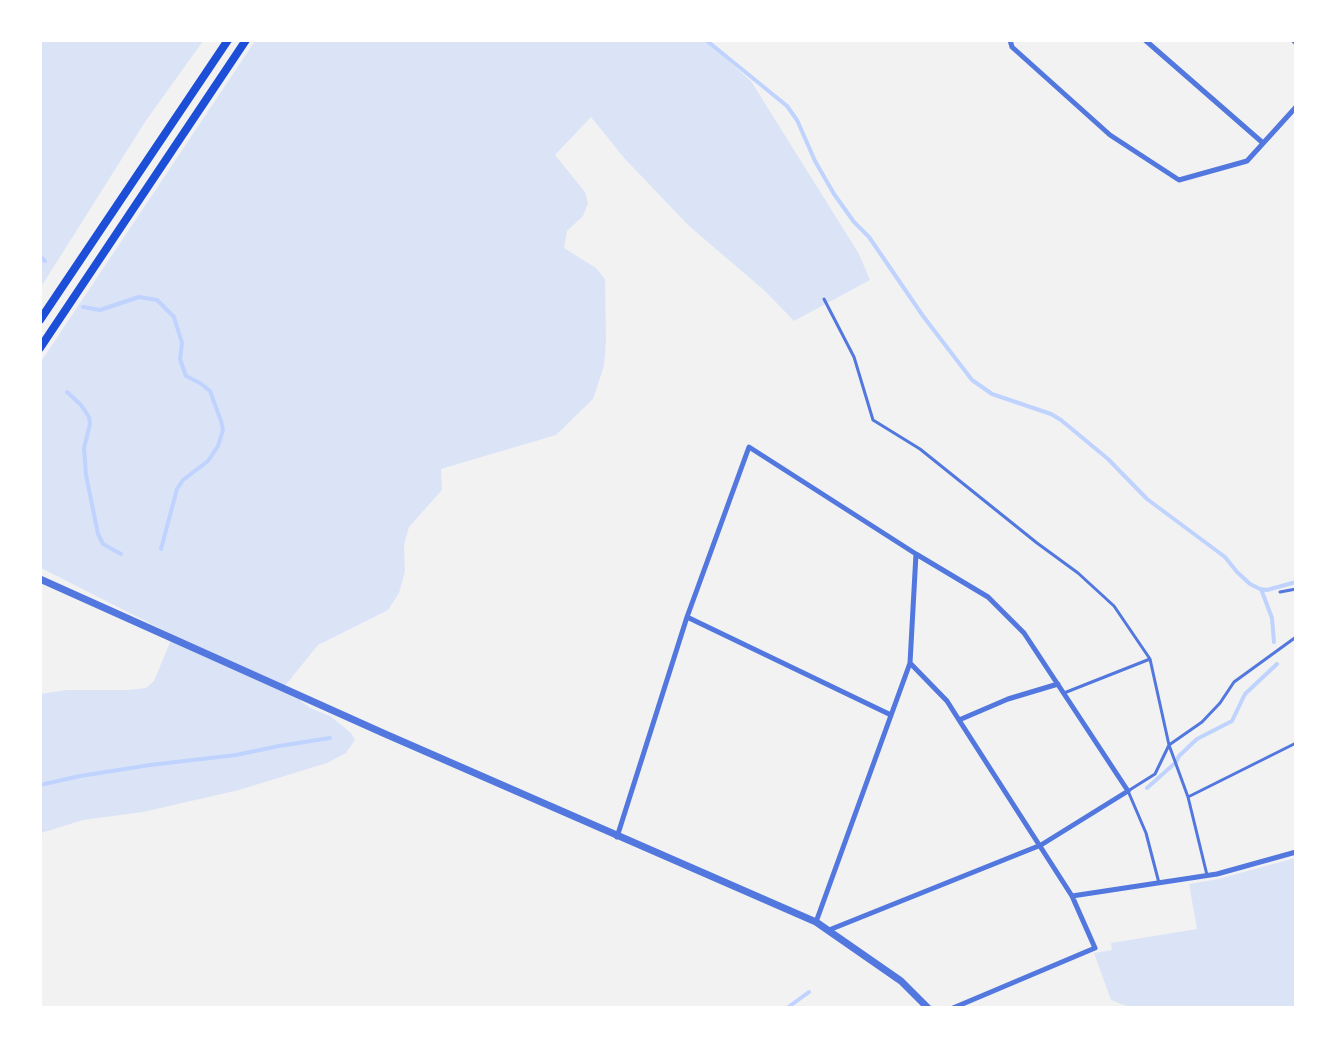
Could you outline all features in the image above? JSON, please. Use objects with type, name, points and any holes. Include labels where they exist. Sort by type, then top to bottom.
[{"type":"main road","points":[[40,321],[228,40]]},
{"type":"main road","points":[[40,348],[246,40]]},
{"type":"street","points":[[1010,40],[1012,47],[1110,135],[1179,180],[1247,162],[1296,107]]},
{"type":"street","points":[[1145,40],[1263,143]]},
{"type":"street","points":[[617,837],[687,617],[749,447],[916,554],[988,597],[1024,633],[1128,791],[1041,845],[830,930]]},
{"type":"street","points":[[816,922],[910,663],[916,554]]},
{"type":"street","points":[[40,579],[617,837],[816,922],[900,981],[928,1008]]},
{"type":"street","points":[[687,617],[891,715]]},
{"type":"street","points":[[910,663],[947,701],[1041,845],[1072,896],[1095,948],[953,1008]]},
{"type":"street","points":[[959,720],[1008,699],[1058,684]]},
{"type":"street","points":[[1072,896],[1207,875],[1296,852]]},
{"type":"lane","points":[[824,299],[854,357],[873,420],[920,449],[1036,543],[1078,573],[1114,606],[1150,659],[1169,745],[1188,796],[1207,875]]},
{"type":"lane","points":[[1280,592],[1296,589]]},
{"type":"lane","points":[[1159,883],[1146,833],[1128,791],[1155,774],[1169,745],[1202,722],[1214,710],[1234,682],[1296,637]]},
{"type":"lane","points":[[1064,693],[1150,659]]},
{"type":"lane","points":[[1188,796],[1296,743]]},
{"type":"shaded area","points":[[41,40],[203,41],[145,122],[41,287]]},
{"type":"shaded area","points":[[255,41],[706,41],[751,81],[859,254],[870,280],[794,321],[765,291],[689,226],[625,159],[591,117],[555,155],[585,192],[588,203],[583,216],[567,231],[564,248],[596,268],[605,279],[604,366],[593,399],[556,435],[441,469],[442,490],[409,527],[404,545],[405,571],[399,593],[388,610],[318,645],[284,687],[310,708],[330,716],[351,733],[355,740],[346,753],[327,763],[239,790],[143,812],[83,820],[41,833],[41,694],[66,690],[146,688],[154,681],[173,635],[41,568],[40,363]]},
{"type":"shaded area","points":[[1295,858],[1295,1007],[1132,1008],[1111,1000],[1094,953],[1112,950],[1111,943],[1197,929],[1189,884],[1218,879]]},
{"type":"waterway","points":[[706,40],[787,106],[797,120],[815,161],[834,194],[854,222],[869,237],[923,316],[972,380],[992,394],[1051,414],[1061,420],[1108,459],[1147,499],[1225,557],[1250,584],[1267,590],[1296,582]]},
{"type":"waterway","points":[[40,256],[45,261]]},
{"type":"waterway","points":[[83,307],[100,310],[139,297],[157,300],[174,317],[182,343],[180,359],[186,376],[210,391],[221,421],[223,430],[218,446],[208,461],[183,480],[177,489],[161,549]]},
{"type":"waterway","points":[[67,392],[81,405],[89,417],[90,424],[84,448],[86,475],[98,534],[103,544],[121,554]]},
{"type":"waterway","points":[[1261,589],[1272,618],[1274,642]]},
{"type":"waterway","points":[[1176,762],[1179,756],[1197,739],[1232,721],[1245,694],[1277,664]]},
{"type":"waterway","points":[[40,785],[80,776],[236,755],[330,738]]},
{"type":"waterway","points":[[1147,788],[1174,764]]},
{"type":"waterway","points":[[787,1008],[809,992]]}]
